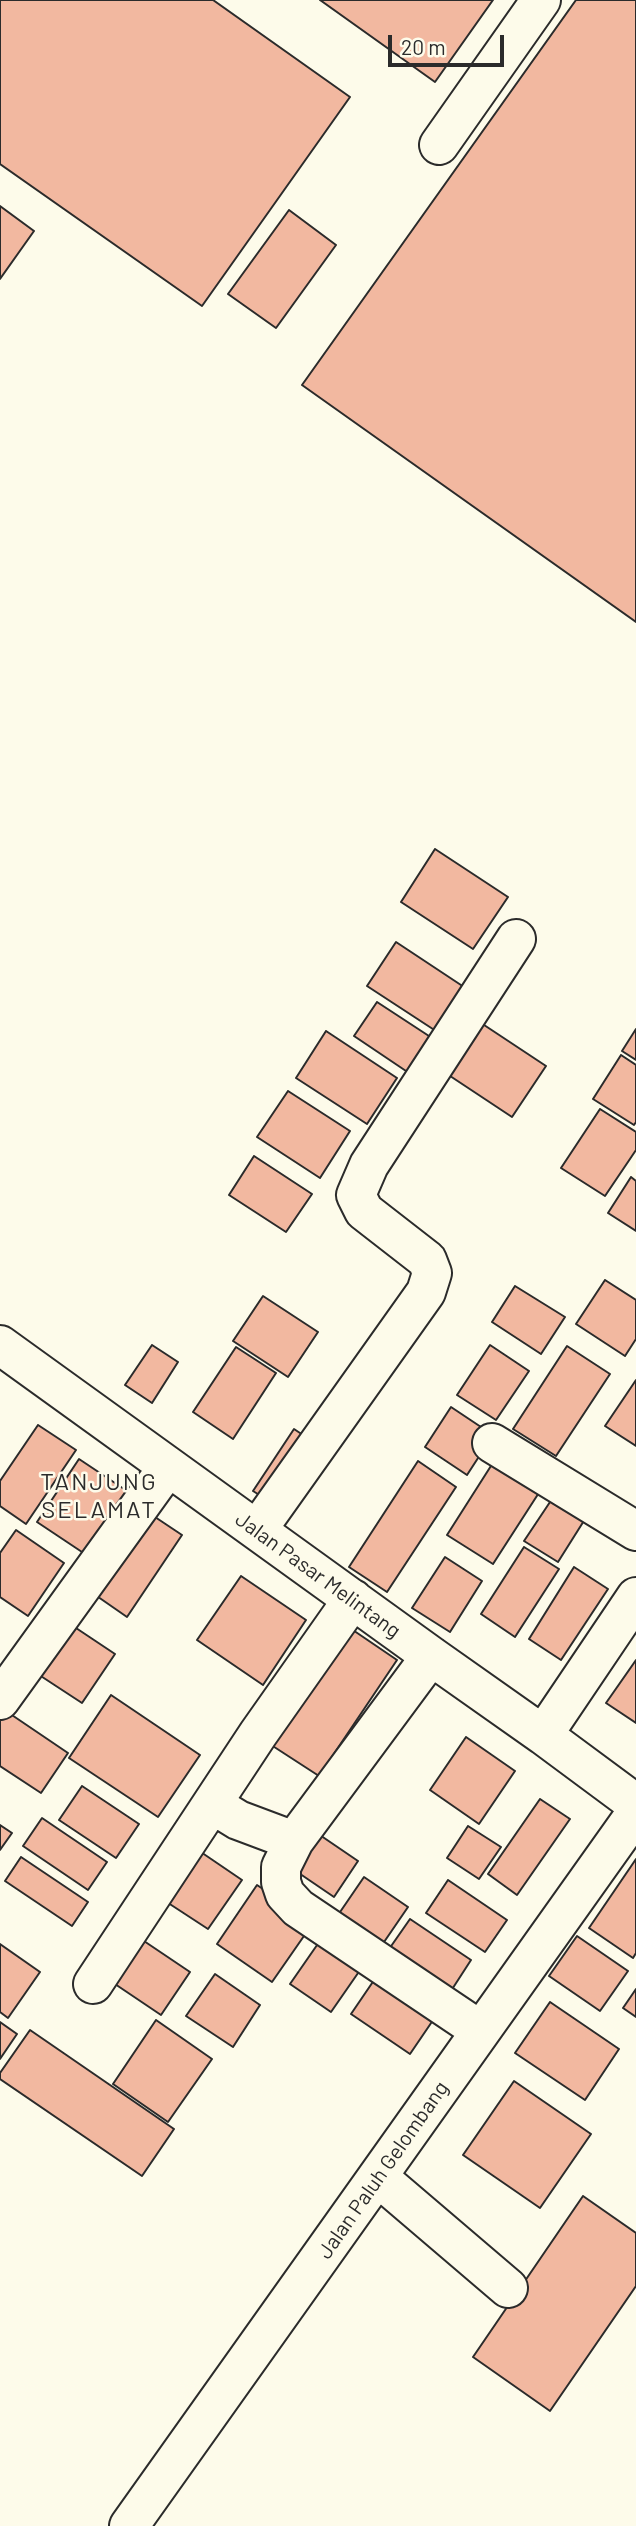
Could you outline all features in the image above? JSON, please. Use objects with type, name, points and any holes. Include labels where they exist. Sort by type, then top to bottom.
[{"type":"street","points":[[439,145],[541,0]]},
{"type":"street","points":[[257,1530],[426,1292],[432,1273],[426,1261],[364,1211],[356,1195],[369,1165],[516,939]]},
{"type":"street","name":"Jalan Pasar Melintang","points":[[0,1345],[636,1804]]},
{"type":"street","points":[[492,1443],[636,1531]]},
{"type":"street","points":[[0,1700],[168,1467]]},
{"type":"street","points":[[543,1735],[636,1597]]},
{"type":"street","points":[[93,1984],[212,1804],[353,1599]]},
{"type":"street","points":[[430,1656],[294,1841],[281,1867],[281,1882],[285,1894],[298,1908],[481,2031]]},
{"type":"street","points":[[212,1804],[238,1820],[294,1841]]},
{"type":"street","name":"Jalan Paluh Gelombang","points":[[129,2526],[636,1813]]},
{"type":"street","points":[[378,2177],[508,2288]]},
{"type":"building","points":[[0,0],[213,0],[350,97],[202,306],[0,164]]},
{"type":"building","points":[[320,0],[493,0],[435,82]]},
{"type":"building","points":[[576,0],[636,0],[636,622],[302,385]]},
{"type":"building","points":[[0,206],[34,231],[0,279]]},
{"type":"building","points":[[289,210],[336,245],[276,328],[228,294]]},
{"type":"building","points":[[435,849],[508,897],[473,949],[401,902]]},
{"type":"building","points":[[396,942],[470,991],[442,1035],[367,986]]},
{"type":"building","points":[[377,1002],[432,1038],[409,1073],[354,1036]]},
{"type":"building","points":[[472,1017],[546,1066],[512,1117],[438,1068]]},
{"type":"building","points":[[636,1029],[636,1060],[622,1051]]},
{"type":"building","points":[[326,1031],[397,1078],[367,1124],[296,1078]]},
{"type":"building","points":[[621,1055],[636,1065],[634,1125],[593,1099]]},
{"type":"building","points":[[288,1091],[350,1131],[320,1178],[257,1137]]},
{"type":"building","points":[[600,1109],[636,1132],[636,1150],[605,1196],[561,1168]]},
{"type":"building","points":[[254,1156],[312,1194],[286,1232],[229,1195]]},
{"type":"building","points":[[631,1177],[636,1181],[636,1231],[608,1213]]},
{"type":"building","points":[[605,1280],[636,1300],[636,1339],[625,1356],[576,1324]]},
{"type":"building","points":[[515,1286],[565,1317],[541,1354],[492,1322]]},
{"type":"building","points":[[263,1296],[318,1332],[288,1377],[233,1341]]},
{"type":"building","points":[[152,1345],[178,1362],[152,1403],[125,1385]]},
{"type":"building","points":[[490,1345],[529,1371],[496,1420],[457,1395]]},
{"type":"building","points":[[567,1346],[610,1374],[556,1456],[513,1429]]},
{"type":"building","points":[[236,1347],[276,1373],[233,1439],[193,1412]]},
{"type":"building","points":[[636,1380],[636,1446],[605,1426]]},
{"type":"building","points":[[451,1407],[493,1435],[467,1475],[425,1447]]},
{"type":"building","points":[[38,1425],[76,1450],[26,1524],[0,1506],[0,1481]]},
{"type":"building","points":[[294,1429],[312,1441],[272,1503],[253,1491]]},
{"type":"building","points":[[496,1458],[542,1488],[493,1564],[447,1535]]},
{"type":"building","points":[[79,1459],[130,1493],[88,1556],[37,1522]]},
{"type":"building","points":[[418,1461],[456,1487],[387,1592],[349,1567]]},
{"type":"building","points":[[560,1487],[592,1508],[558,1562],[524,1541]]},
{"type":"building","points":[[146,1511],[182,1535],[127,1617],[91,1592]]},
{"type":"building","points":[[16,1530],[64,1563],[28,1616],[0,1597],[0,1553]]},
{"type":"building","points":[[524,1547],[559,1569],[515,1637],[481,1614]]},
{"type":"building","points":[[445,1557],[482,1581],[450,1632],[412,1608]]},
{"type":"building","points":[[574,1567],[608,1589],[561,1660],[529,1639]]},
{"type":"building","points":[[241,1576],[306,1620],[263,1685],[197,1640]]},
{"type":"building","points":[[61,1618],[115,1654],[82,1703],[27,1667]]},
{"type":"building","points":[[344,1624],[397,1660],[319,1776],[265,1741]]},
{"type":"building","points":[[636,1660],[636,1723],[606,1703]]},
{"type":"building","points":[[111,1695],[200,1755],[158,1817],[69,1758]]},
{"type":"building","points":[[3,1709],[68,1753],[41,1793],[0,1766],[0,1714]]},
{"type":"building","points":[[466,1737],[515,1771],[479,1824],[430,1790]]},
{"type":"building","points":[[82,1786],[139,1824],[116,1858],[59,1820]]},
{"type":"building","points":[[540,1799],[570,1819],[517,1895],[488,1874]]},
{"type":"building","points":[[42,1818],[107,1862],[88,1890],[23,1846]]},
{"type":"building","points":[[0,1825],[12,1833],[0,1850]]},
{"type":"building","points":[[468,1826],[501,1847],[479,1879],[447,1858]]},
{"type":"building","points":[[311,1829],[358,1861],[334,1897],[287,1865]]},
{"type":"building","points":[[192,1846],[242,1880],[208,1929],[159,1897]]},
{"type":"building","points":[[21,1857],[88,1902],[72,1926],[5,1881]]},
{"type":"building","points":[[636,1859],[636,1953],[633,1958],[589,1928]]},
{"type":"building","points":[[364,1877],[408,1907],[382,1945],[338,1915]]},
{"type":"building","points":[[448,1880],[507,1920],[485,1952],[426,1913]]},
{"type":"building","points":[[257,1885],[313,1923],[272,1982],[217,1944]]},
{"type":"building","points":[[410,1919],[471,1960],[449,1994],[387,1952]]},
{"type":"building","points":[[324,1935],[365,1963],[331,2012],[290,1984]]},
{"type":"building","points":[[577,1936],[628,1971],[600,2011],[549,1976]]},
{"type":"building","points":[[138,1937],[190,1972],[161,2015],[109,1980]]},
{"type":"building","points":[[0,1944],[40,1972],[8,2018],[0,2012]]},
{"type":"building","points":[[383,1967],[442,2007],[410,2054],[351,2014]]},
{"type":"building","points":[[215,1974],[260,2005],[233,2047],[186,2016]]},
{"type":"building","points":[[636,1989],[636,2017],[623,2008]]},
{"type":"building","points":[[550,2002],[619,2049],[585,2100],[515,2053]]},
{"type":"building","points":[[156,2020],[212,2059],[168,2122],[113,2084]]},
{"type":"building","points":[[0,2022],[17,2034],[0,2059]]},
{"type":"building","points":[[30,2030],[174,2129],[142,2176],[0,2079],[0,2073]]},
{"type":"building","points":[[514,2081],[591,2134],[540,2208],[463,2155]]},
{"type":"building","points":[[583,2196],[636,2233],[636,2286],[550,2411],[473,2357]]},
{"type":"district","name":"TANJUNG SELAMAT","points":[[99,1496]]}]
